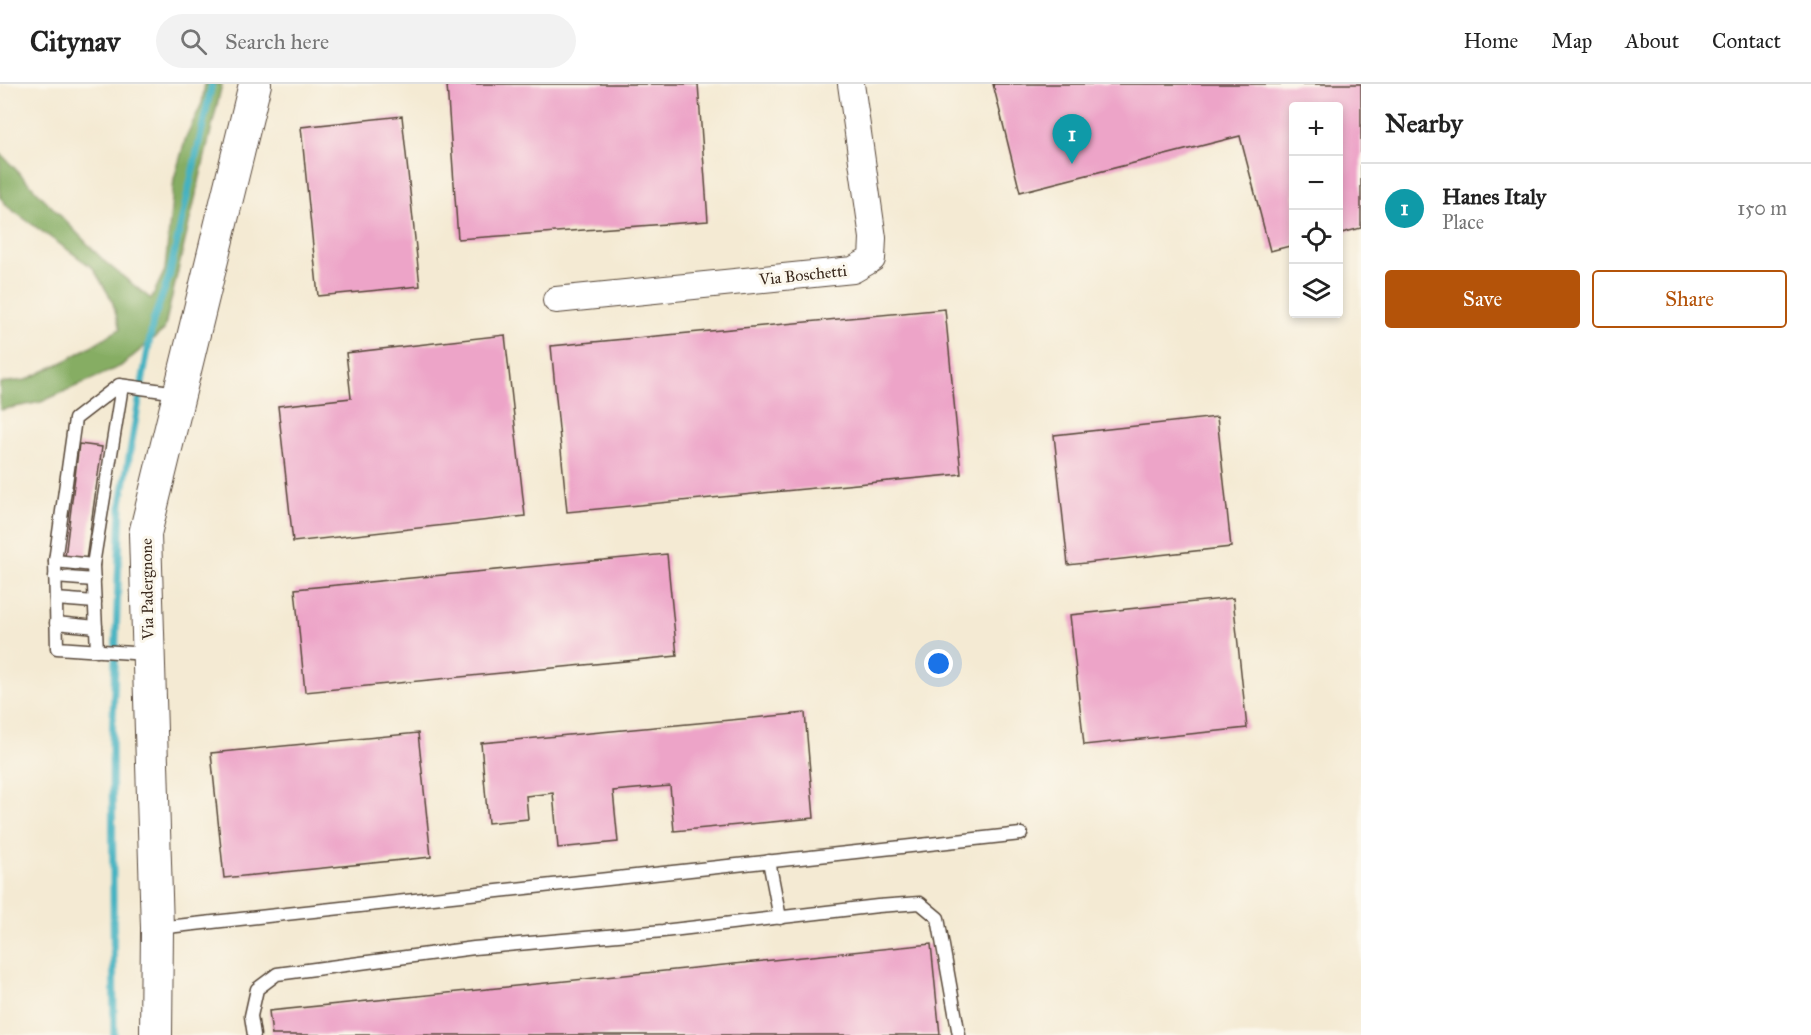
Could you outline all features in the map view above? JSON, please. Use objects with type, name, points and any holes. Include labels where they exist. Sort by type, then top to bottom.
[{"type":"street","name":"Via Padergnone","points":[[156,1035],[157,928],[137,654],[146,534],[166,392],[255,84]]},
{"type":"street","name":"Via Boschetti","points":[[556,300],[853,270],[872,259],[873,238],[851,84]]},
{"type":"lane","points":[[137,654],[57,648],[55,561],[75,419],[119,385],[166,392]]},
{"type":"lane","points":[[100,651],[96,627],[93,565],[126,386]]},
{"type":"lane","points":[[55,561],[93,565]]},
{"type":"lane","points":[[55,578],[94,580]]},
{"type":"lane","points":[[56,598],[95,602]]},
{"type":"lane","points":[[56,623],[96,627]]},
{"type":"lane","points":[[157,928],[1021,834]]},
{"type":"lane","points":[[769,861],[780,918]]},
{"type":"lane","points":[[254,1035],[251,1016],[257,989],[277,974],[474,948],[663,931],[920,903],[938,918],[958,1035]]},
{"type":"green space","points":[[205,84],[222,84],[164,330],[121,366],[41,402],[0,410],[0,383],[26,380],[69,359],[120,329],[112,300],[93,268],[8,207],[0,197],[0,153],[105,262],[151,299],[165,270],[174,179],[186,137],[202,103]]},
{"type":"building","points":[[698,84],[708,221],[458,239],[447,85]]},
{"type":"building","points":[[993,84],[1361,84],[1361,228],[1343,233],[1343,102],[1289,102],[1289,246],[1270,251],[1240,136],[1020,192]]},
{"type":"building","points":[[402,116],[420,286],[318,296],[301,127]]},
{"type":"building","points":[[945,309],[961,474],[567,512],[551,346]]},
{"type":"building","points":[[505,335],[525,516],[293,542],[278,406],[351,398],[346,353]]},
{"type":"building","points":[[1217,417],[1231,547],[1068,565],[1054,435]]},
{"type":"building","points":[[79,444],[102,447],[86,560],[65,557]]},
{"type":"building","points":[[667,554],[677,656],[305,692],[295,589]]},
{"type":"building","points":[[1233,598],[1247,728],[1084,745],[1070,615]]},
{"type":"building","points":[[805,713],[814,818],[674,831],[670,786],[613,791],[618,842],[558,848],[553,793],[526,796],[528,819],[488,823],[481,743]]},
{"type":"building","points":[[418,733],[431,857],[224,878],[211,753]]},
{"type":"building","points":[[931,944],[940,1035],[272,1035],[269,1011]]},
{"type":"waterway","points":[[114,1035],[112,742],[121,503],[153,321],[169,277],[212,84]]},
{"type":"place","name":"Hanes Italy","points":[[1072,164]]}]
